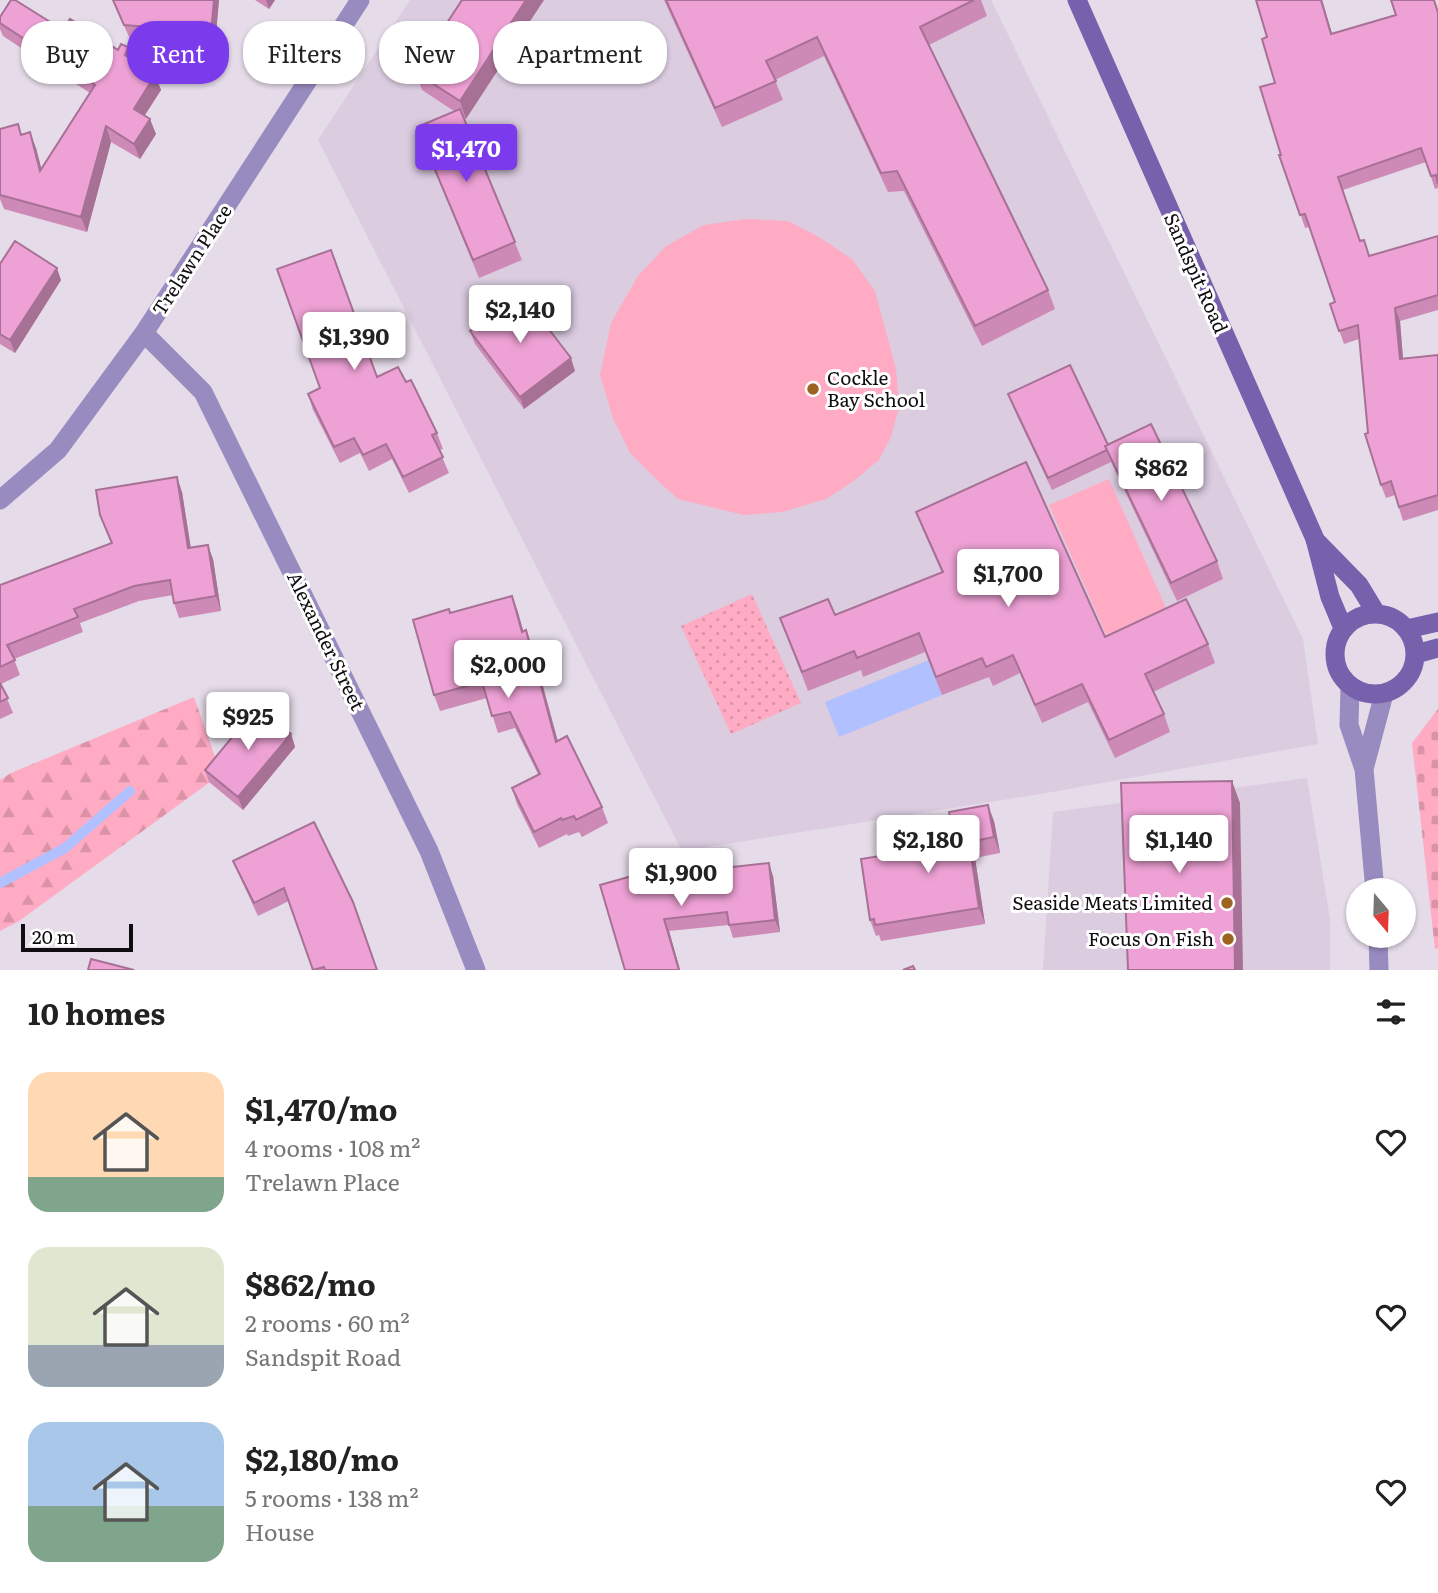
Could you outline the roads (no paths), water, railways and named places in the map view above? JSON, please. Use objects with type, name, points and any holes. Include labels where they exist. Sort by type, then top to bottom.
[{"type":"main road","name":"Sandspit Road","points":[[1075,2],[1314,539],[1330,597],[1343,628]]},
{"type":"main road","name":"Sandspit Road","points":[[1314,539],[1359,585],[1376,613]]},
{"type":"main road","points":[[1376,613],[1394,618],[1407,629],[1416,654],[1412,671],[1401,686],[1384,694],[1366,694],[1350,687],[1337,670],[1334,648],[1343,628],[1358,617],[1376,613]]},
{"type":"main road","points":[[1407,629],[1438,622]]},
{"type":"main road","points":[[1416,654],[1438,648]]},
{"type":"street","name":"Trelawn Place","points":[[0,500],[58,450],[144,333],[360,0]]},
{"type":"street","name":"Alexander Street","points":[[144,333],[203,392],[429,851],[476,970]]},
{"type":"street","points":[[1350,687],[1349,725],[1364,769],[1375,878]]},
{"type":"street","points":[[1364,769],[1384,694]]},
{"type":"street","points":[[1378,948],[1378,970]]},
{"type":"water","points":[[929,660],[942,695],[839,737],[825,702]]},
{"type":"waterway","points":[[0,883],[65,848],[130,791]]},
{"type":"place","name":"Cockle Bay School","points":[[813,389]]},
{"type":"place","name":"Seaside Meats Limited","points":[[1227,903]]},
{"type":"place","name":"Focus On Fish","points":[[1228,939]]}]
